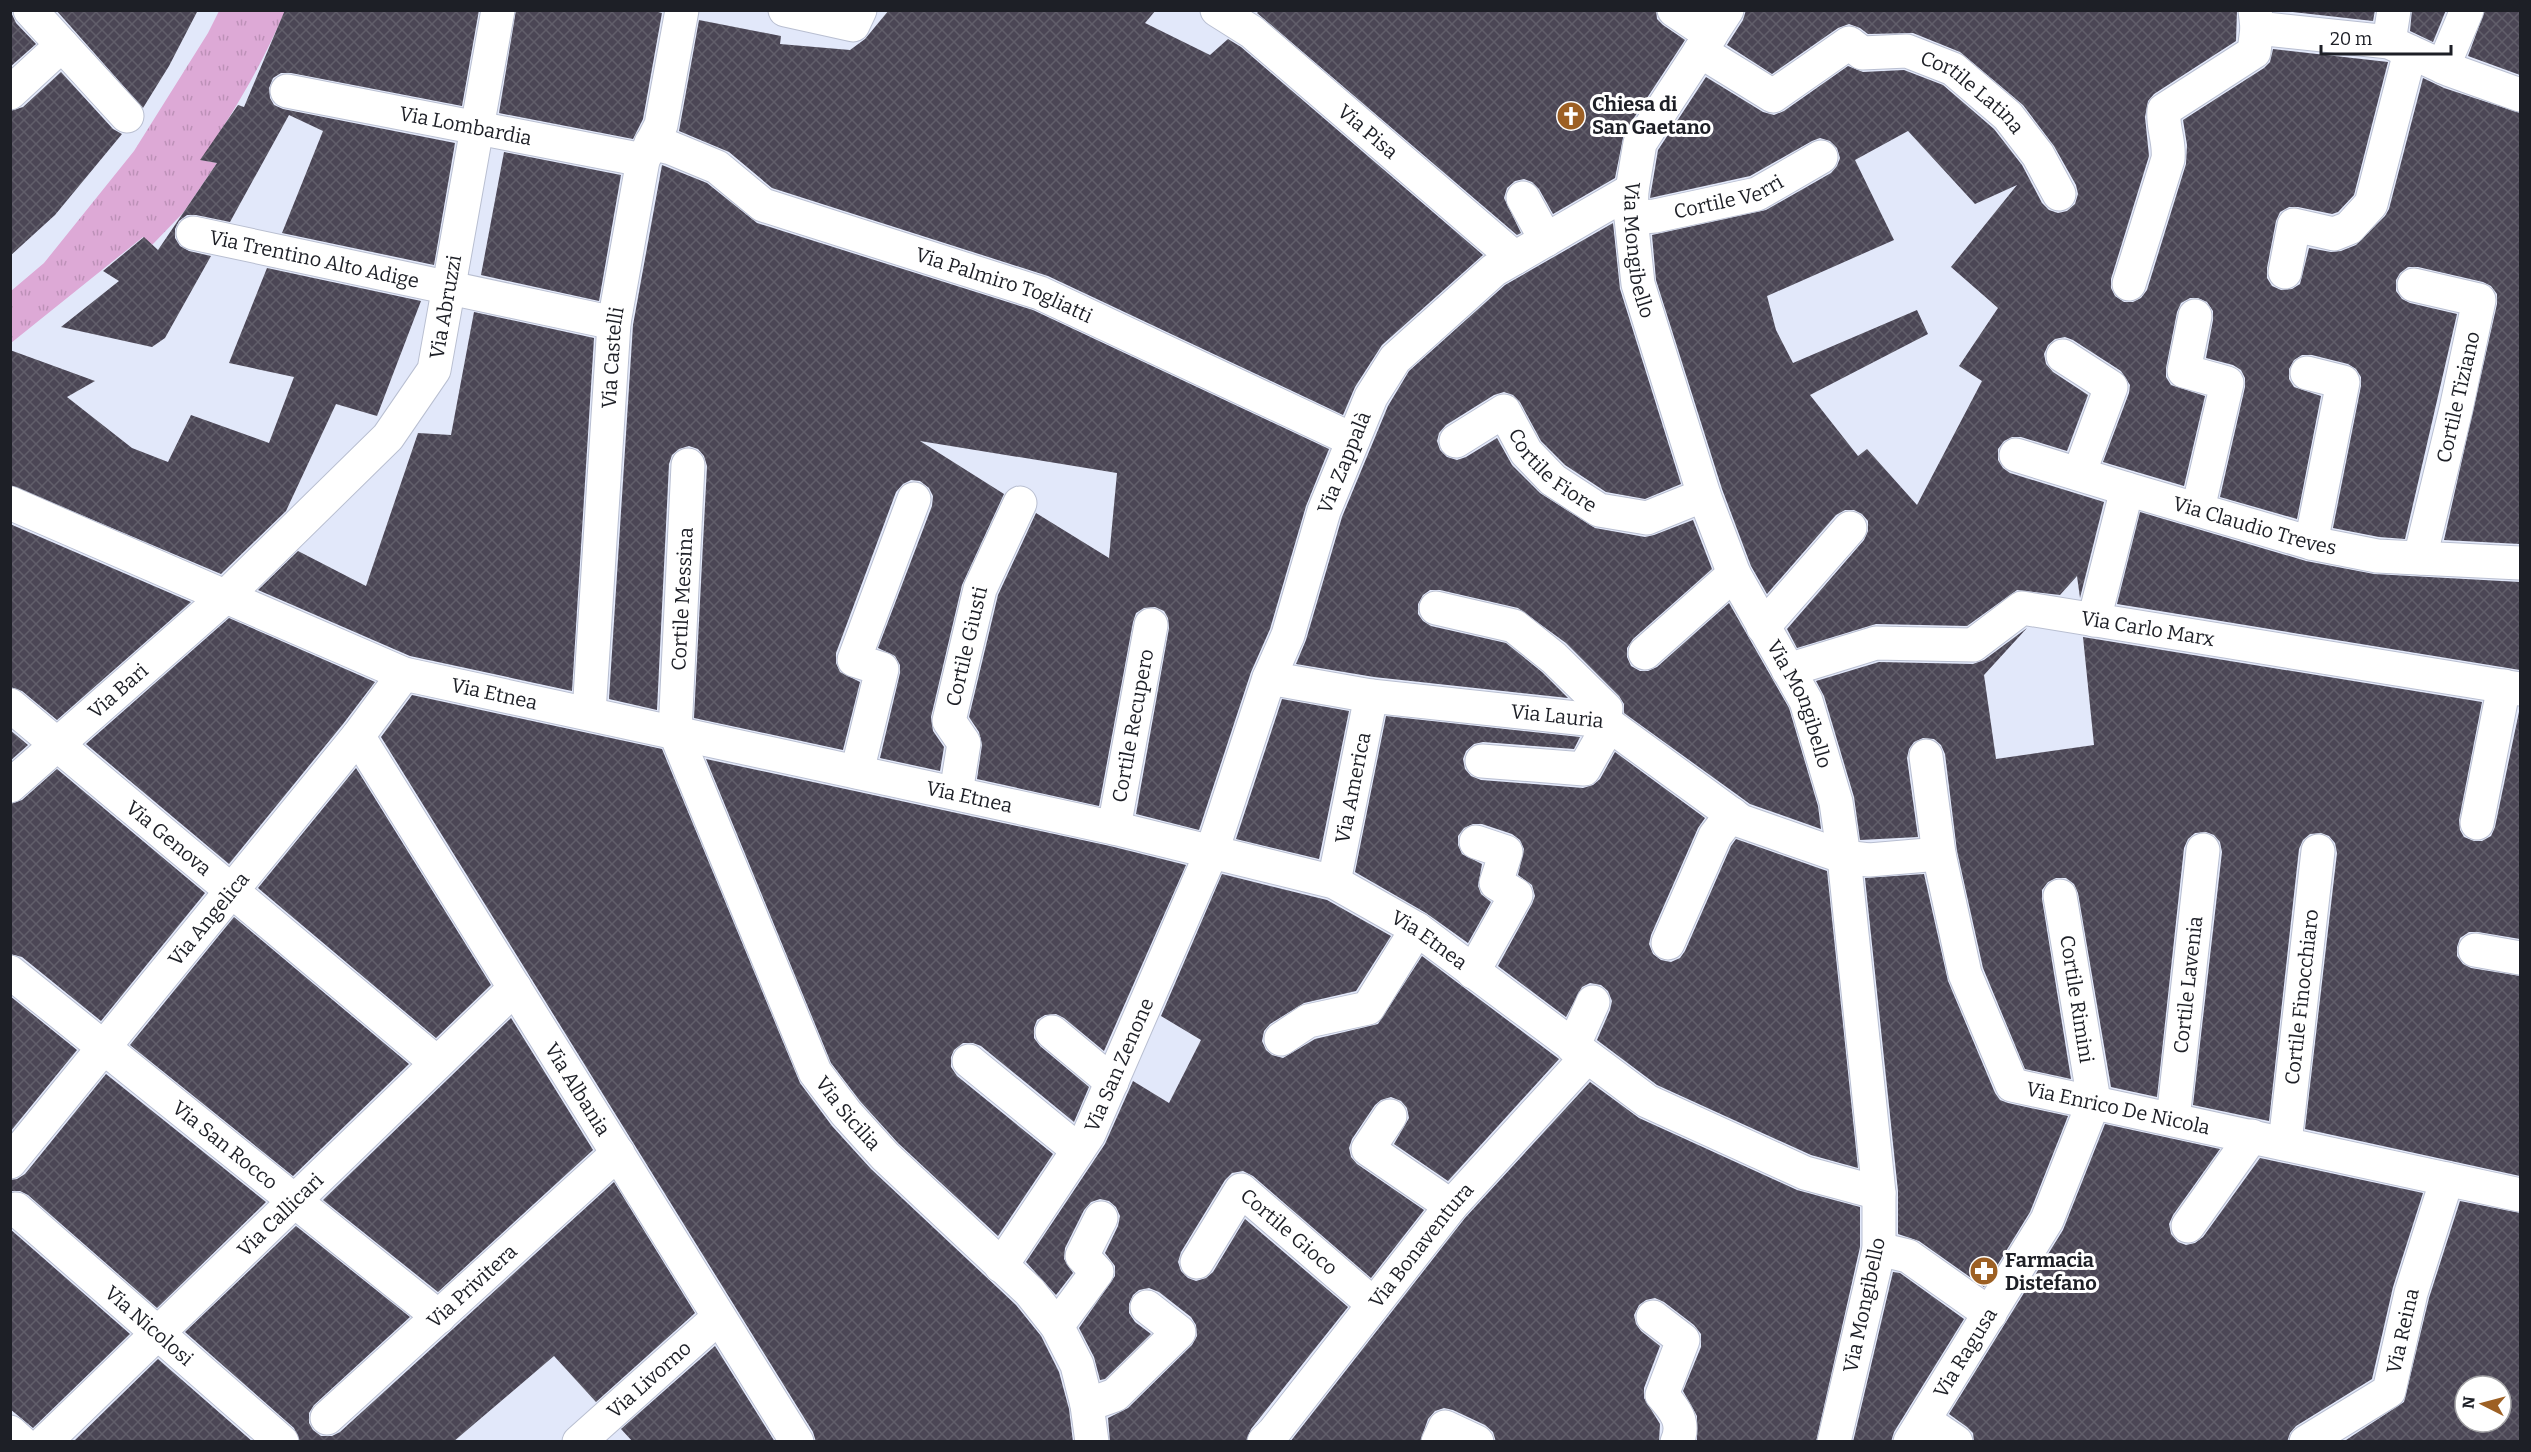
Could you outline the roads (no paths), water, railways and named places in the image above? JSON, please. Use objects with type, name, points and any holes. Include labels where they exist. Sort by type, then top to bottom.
[{"type":"street","points":[[30,10],[127,116]]},
{"type":"street","name":"Via Abruzzi","points":[[225,597],[388,437],[434,370],[498,10]]},
{"type":"street","name":"Via Castelli","points":[[589,713],[614,323],[647,151],[660,125],[682,10]]},
{"type":"street","points":[[785,10],[857,18]]},
{"type":"street","name":"Via Pisa","points":[[1217,10],[1252,32],[1515,258]]},
{"type":"street","points":[[1674,10],[1713,32]]},
{"type":"street","points":[[2286,272],[2294,225],[2334,234],[2349,228],[2371,204],[2400,47],[2394,10]]},
{"type":"street","points":[[2443,67],[2467,10]]},
{"type":"street","points":[[2129,284],[2168,159],[2170,145],[2163,123],[2164,110],[2254,52],[2256,19],[2400,47],[2443,67],[2520,95]]},
{"type":"street","name":"Cortile Latina","points":[[1713,32],[1773,96],[1849,43],[1862,53],[1907,51],[1953,69],[2008,116],[2038,155],[2059,194]]},
{"type":"street","name":"Via Mongibello","points":[[1713,32],[1640,143],[1631,204],[1638,284],[1704,495],[1734,574],[1806,701],[1836,802],[1880,1193],[1880,1249],[1834,1442]]},
{"type":"street","points":[[10,93],[62,45]]},
{"type":"street","name":"Via Lombardia","points":[[287,91],[477,128],[647,151]]},
{"type":"street","name":"Via Palmiro Togliatti","points":[[647,151],[671,148],[717,167],[763,205],[1040,292],[1353,440]]},
{"type":"street","name":"Cortile Verri","points":[[1631,204],[1655,216],[1757,194],[1821,157]]},
{"type":"street","points":[[1523,198],[1546,240]]},
{"type":"street","name":"Via Zappalà","points":[[1212,851],[1269,678],[1288,636],[1324,511],[1371,397],[1395,359],[1494,270],[1546,240],[1631,204]]},
{"type":"street","name":"Via Trentino Alto Adige","points":[[193,233],[614,323]]},
{"type":"street","name":"Cortile Tiziano","points":[[2414,285],[2479,300],[2456,409],[2420,558]]},
{"type":"street","points":[[2195,316],[2184,371],[2227,383],[2198,509]]},
{"type":"street","points":[[2063,356],[2111,387],[2079,474]]},
{"type":"street","points":[[2307,373],[2343,382],[2312,543]]},
{"type":"street","name":"Cortile Fiore","points":[[1456,441],[1504,411],[1526,452],[1553,480],[1599,510],[1647,518],[1704,495]]},
{"type":"street","name":"Via Claudio Treves","points":[[2016,455],[2312,543],[2377,556],[2520,563]]},
{"type":"street","name":"Cortile Messina","points":[[675,732],[688,465]]},
{"type":"street","points":[[2094,620],[2127,489]]},
{"type":"street","points":[[857,772],[882,669],[854,660],[915,499]]},
{"type":"street","name":"Via Etnea","points":[[10,503],[404,674],[1114,828],[1334,882],[1416,929],[1647,1101],[1805,1173],[1880,1193]]},
{"type":"street","name":"Cortile Giusti","points":[[956,793],[964,743],[949,721],[980,589],[1020,503]]},
{"type":"street","points":[[1763,627],[1850,528]]},
{"type":"street","points":[[1645,653],[1734,574]]},
{"type":"street","name":"Via Bari","points":[[10,786],[225,597]]},
{"type":"street","points":[[1436,608],[1514,626],[1554,658],[1606,709],[1607,723],[1584,769],[1482,761]]},
{"type":"street","name":"Via Carlo Marx","points":[[1788,670],[1876,643],[1973,645],[2022,608],[2512,687]]},
{"type":"street","name":"Cortile Recupero","points":[[1114,828],[1151,624]]},
{"type":"street","name":"Via Angelica","points":[[10,1162],[358,736],[404,674]]},
{"type":"street","name":"Via Lauria","points":[[1269,678],[1371,696],[1607,723],[1742,821],[1844,857]]},
{"type":"street","points":[[2477,823],[2512,687]]},
{"type":"street","name":"Via America","points":[[1334,882],[1371,696]]},
{"type":"street","name":"Via Genova","points":[[10,705],[437,1063]]},
{"type":"street","name":"Via Sicilia","points":[[675,732],[815,1072],[846,1113],[885,1156],[1030,1292],[1057,1326],[1077,1365],[1087,1405],[1092,1442]]},
{"type":"street","name":"Via Albania","points":[[358,736],[797,1442]]},
{"type":"street","points":[[1844,857],[1869,860],[1939,854],[1926,756]]},
{"type":"street","points":[[1668,943],[1715,836],[1732,814]]},
{"type":"street","points":[[1473,972],[1516,895],[1496,883],[1506,852],[1476,842]]},
{"type":"street","name":"Cortile Lavenia","points":[[2173,1119],[2203,850]]},
{"type":"street","name":"Via San Zenone","points":[[1001,1266],[1089,1134],[1212,851]]},
{"type":"street","name":"Cortile Finocchiaro","points":[[2285,1143],[2318,851]]},
{"type":"street","name":"Via Enrico De Nicola","points":[[1939,854],[1965,974],[2012,1085],[2520,1195]]},
{"type":"street","name":"Cortile Rimini","points":[[2060,896],[2094,1101]]},
{"type":"street","points":[[1281,1039],[1308,1021],[1368,1008],[1416,929]]},
{"type":"street","points":[[2475,950],[2520,958]]},
{"type":"street","name":"Via San Rocco","points":[[10,972],[439,1317]]},
{"type":"street","name":"Via Callicari","points":[[45,1442],[515,988]]},
{"type":"street","name":"Via Bonaventura","points":[[1264,1442],[1451,1206],[1580,1052],[1593,1002]]},
{"type":"street","points":[[1052,1032],[1112,1082]]},
{"type":"street","points":[[969,1061],[1078,1150]]},
{"type":"street","name":"Via Ragusa","points":[[1917,1431],[2047,1220],[2094,1101]]},
{"type":"street","points":[[1390,1116],[1368,1149],[1451,1206]]},
{"type":"street","points":[[2188,1226],[2252,1136]]},
{"type":"street","name":"Via Privitera","points":[[327,1418],[618,1153]]},
{"type":"street","name":"Via Reina","points":[[2306,1442],[2389,1391],[2411,1293],[2447,1179]]},
{"type":"street","name":"Cortile Gioco","points":[[1197,1262],[1241,1190],[1374,1304]]},
{"type":"street","name":"Via Nicolosi","points":[[16,1209],[282,1442]]},
{"type":"street","points":[[1057,1326],[1097,1272],[1082,1256],[1101,1218]]},
{"type":"street","points":[[1880,1249],[1908,1256],[1990,1314]]},
{"type":"street","points":[[1087,1405],[1115,1395],[1179,1332],[1148,1307]]},
{"type":"street","name":"Via Livorno","points":[[579,1442],[719,1317]]},
{"type":"street","points":[[1653,1317],[1683,1340],[1662,1395],[1678,1413],[1681,1434],[1677,1442]]},
{"type":"street","points":[[1438,1442],[1446,1427],[1477,1442]]},
{"type":"street","points":[[1917,1431],[1956,1442]]},
{"type":"street","points":[[10,1432],[21,1442]]},
{"type":"place","name":"Chiesa di San Gaetano","points":[[1571,116]]},
{"type":"place","name":"Farmacia Distefano","points":[[1984,1271]]}]
